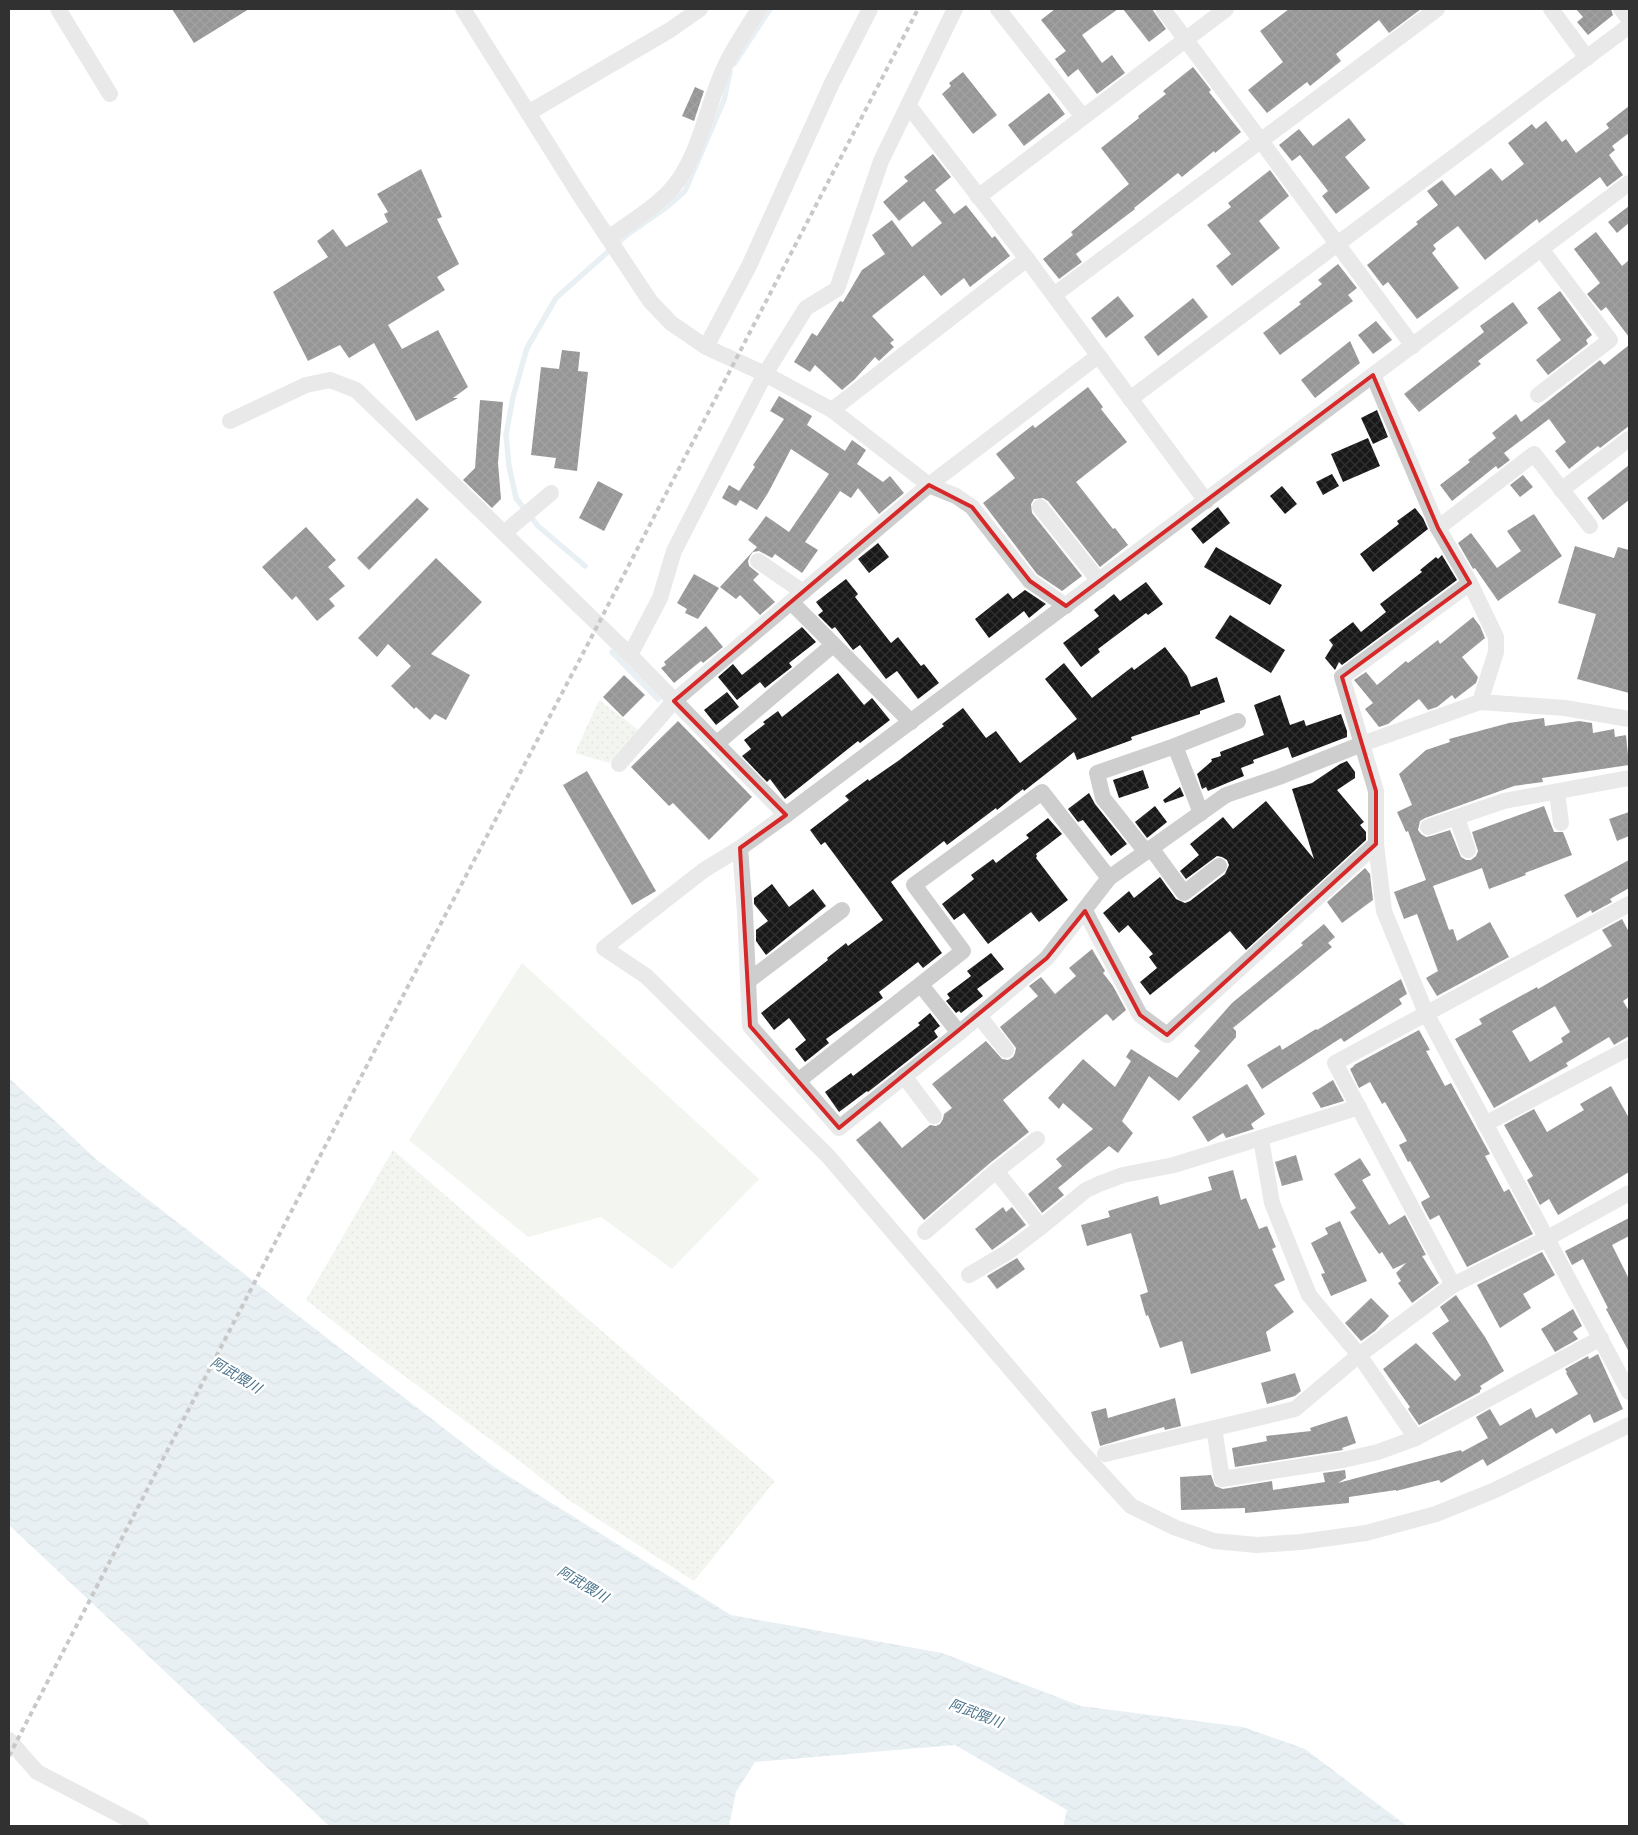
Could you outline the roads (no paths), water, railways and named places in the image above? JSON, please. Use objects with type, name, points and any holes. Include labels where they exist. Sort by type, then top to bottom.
[{"type":"street","points":[[58,9],[110,94]]},
{"type":"street","points":[[463,9],[608,238],[650,301],[671,323],[706,347],[765,374],[832,410],[929,485],[956,496],[972,507],[1030,581],[1066,606]]},
{"type":"street","points":[[528,112],[670,30],[700,9]]},
{"type":"street","points":[[608,238],[658,202],[673,188],[681,177],[699,138],[726,64],[759,9]]},
{"type":"street","points":[[706,347],[748,266],[832,83],[870,9]]},
{"type":"street","points":[[630,655],[660,598],[674,551],[765,374],[806,308],[837,289],[881,161],[955,9]]},
{"type":"street","points":[[998,9],[1083,117]]},
{"type":"street","points":[[1162,9],[1413,346]]},
{"type":"street","points":[[978,197],[1226,9]]},
{"type":"street","points":[[1054,295],[1437,9]]},
{"type":"street","points":[[1550,9],[1587,58]]},
{"type":"street","points":[[1621,9],[1629,19]]},
{"type":"street","points":[[1130,398],[1629,26]]},
{"type":"street","points":[[908,105],[1027,259],[1206,501]]},
{"type":"street","points":[[1629,183],[786,815],[740,848],[704,870],[604,948],[646,976],[828,1156],[1079,1449],[1131,1506],[1176,1528],[1214,1541],[1257,1545],[1301,1542],[1366,1533],[1436,1514],[1493,1490],[1629,1425]]},
{"type":"street","points":[[1538,396],[1610,340],[1541,249]]},
{"type":"street","points":[[832,410],[1027,259]]},
{"type":"street","points":[[619,764],[674,702],[797,597],[929,485],[1098,356]]},
{"type":"street","points":[[1373,375],[1438,528],[1470,583],[1496,637],[1496,652],[1480,702]]},
{"type":"street","points":[[230,421],[306,385],[330,380],[356,390],[630,655],[786,815]]},
{"type":"street","points":[[1561,490],[1629,439]]},
{"type":"street","points":[[1438,528],[1534,454],[1590,526]]},
{"type":"street","points":[[504,533],[551,494]]},
{"type":"street","points":[[1040,506],[1099,581]]},
{"type":"street","points":[[758,561],[797,597],[833,645],[911,722]]},
{"type":"street","points":[[1470,583],[1342,677],[1376,791],[1376,844],[1384,911],[1426,1013],[1629,1392]]},
{"type":"street","points":[[716,744],[833,645]]},
{"type":"street","points":[[740,848],[750,1026],[839,1128],[959,1033],[1047,958],[1109,878],[1226,795],[1480,702],[1565,708],[1629,719]]},
{"type":"street","points":[[1219,866],[1184,893],[1149,850],[1102,798],[1097,773],[1238,721]]},
{"type":"street","points":[[1174,746],[1201,813]]},
{"type":"street","points":[[1428,828],[1504,800],[1629,778]]},
{"type":"street","points":[[798,1081],[963,951],[914,885],[1042,792],[1109,878]]},
{"type":"street","points":[[1556,792],[1561,823]]},
{"type":"street","points":[[1457,818],[1468,850]]},
{"type":"street","points":[[1085,911],[1140,1014],[1167,1034],[1376,844]]},
{"type":"street","points":[[1453,1284],[1335,1063],[1629,904]]},
{"type":"street","points":[[748,981],[842,910]]},
{"type":"street","points":[[920,985],[959,1033]]},
{"type":"street","points":[[979,1016],[1006,1050]]},
{"type":"street","points":[[1486,1124],[1629,1048]]},
{"type":"street","points":[[904,1076],[934,1116]]},
{"type":"street","points":[[969,1275],[1008,1252],[1086,1190],[1099,1184],[1122,1175],[1174,1165],[1359,1107]]},
{"type":"street","points":[[1261,1139],[1272,1203],[1309,1295],[1359,1355],[1416,1438]]},
{"type":"street","points":[[925,1232],[996,1171],[1037,1140]]},
{"type":"street","points":[[996,1171],[1041,1227]]},
{"type":"street","points":[[1105,1454],[1295,1409],[1359,1355],[1453,1284],[1546,1238],[1629,1193]]},
{"type":"street","points":[[1214,1428],[1222,1479],[1343,1460],[1378,1452],[1416,1438],[1601,1338]]},
{"type":"street","points":[[9,1740],[37,1772],[141,1826]]},
{"type":"water","name":"阿武隈川","points":[[9,1078],[97,1160],[494,1467],[731,1615],[942,1653],[1081,1706],[1243,1727],[1305,1749],[1407,1826],[1063,1826],[1067,1810],[955,1745],[755,1762],[736,1792],[729,1826],[673,1826],[672,1824],[670,1826],[329,1826],[9,1525]]},
{"type":"waterway","points":[[734,64],[770,9]]},
{"type":"waterway","points":[[585,566],[538,526],[516,498],[509,466],[506,435],[513,397],[527,348],[556,298],[628,234],[667,207],[685,191],[724,100],[730,72]]},
{"type":"waterway","points":[[612,652],[658,699]]},
{"type":"railway","points":[[9,1756],[918,9]]}]
